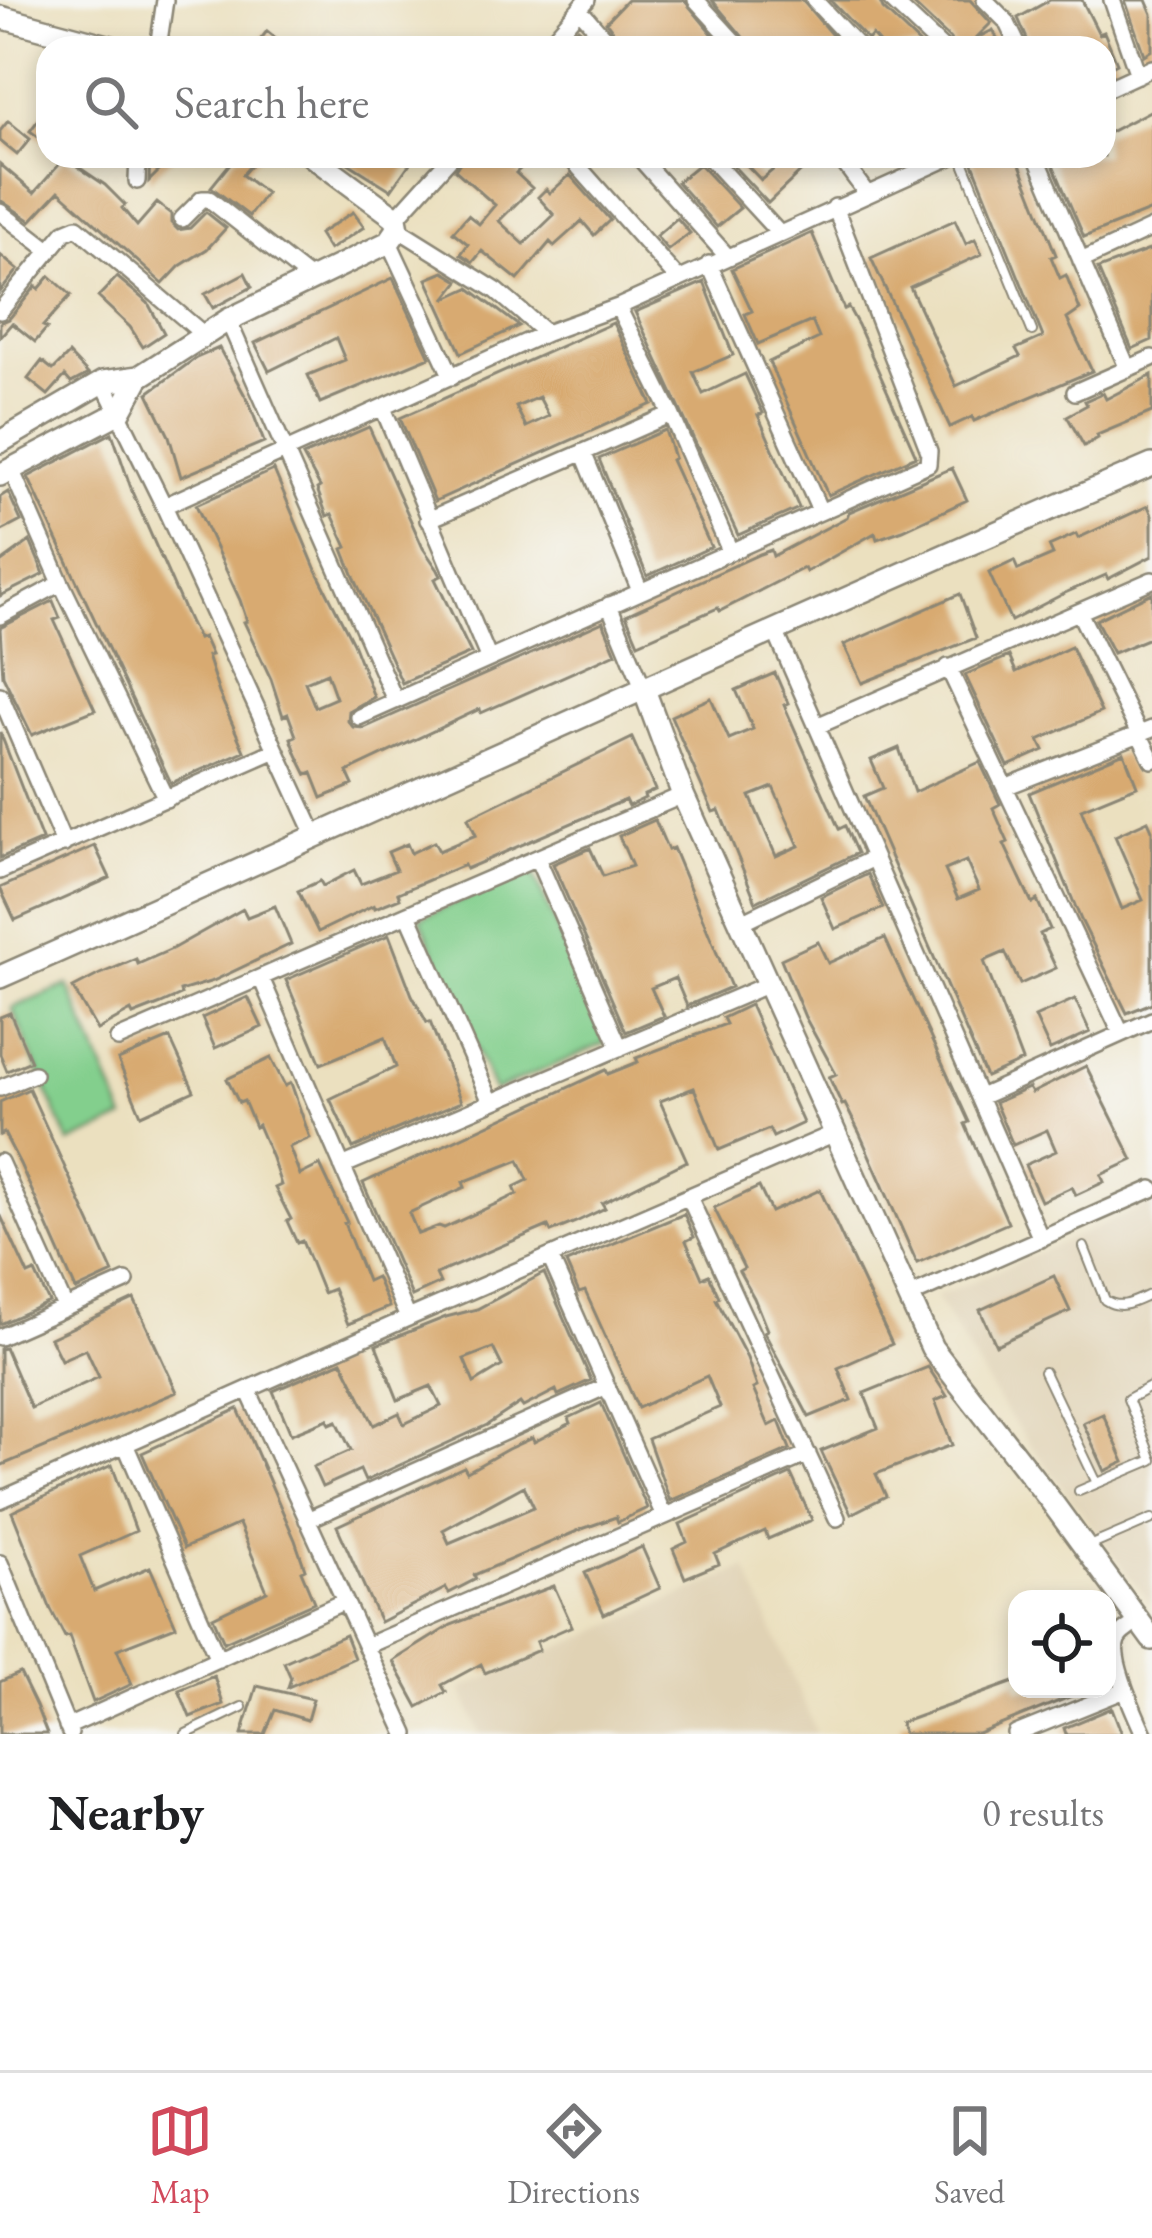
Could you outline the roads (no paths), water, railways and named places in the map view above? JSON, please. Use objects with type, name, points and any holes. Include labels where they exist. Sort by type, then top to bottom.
[{"type":"street","points":[[160,36],[165,0]]},
{"type":"street","points":[[696,0],[729,36]]},
{"type":"street","points":[[814,0],[848,36]]},
{"type":"street","points":[[891,0],[929,36]]},
{"type":"street","points":[[985,0],[1013,36]]},
{"type":"street","points":[[1112,0],[1145,71],[1116,84]]},
{"type":"street","points":[[556,36],[583,5],[605,36]]},
{"type":"street","points":[[0,17],[70,36]]},
{"type":"street","points":[[136,182],[137,168]]},
{"type":"street","points":[[325,168],[394,230],[497,291],[546,333]]},
{"type":"street","points":[[0,442],[103,382],[139,376],[203,334],[394,230],[443,168]]},
{"type":"street","points":[[580,168],[676,278]]},
{"type":"street","points":[[649,168],[726,255]]},
{"type":"street","points":[[719,168],[778,232]]},
{"type":"street","points":[[853,168],[866,194]]},
{"type":"street","points":[[164,506],[546,333],[618,307],[928,168]]},
{"type":"street","points":[[1041,168],[1128,369]]},
{"type":"street","points":[[182,219],[202,199],[209,199],[310,279]]},
{"type":"street","points":[[359,717],[922,470],[931,458],[835,207]]},
{"type":"street","points":[[0,212],[49,250]]},
{"type":"street","points":[[0,311],[70,228],[83,228],[203,334]]},
{"type":"street","points":[[1081,260],[1152,228]]},
{"type":"street","points":[[394,230],[452,377]]},
{"type":"street","points":[[709,264],[820,511]]},
{"type":"street","points":[[618,307],[730,551]]},
{"type":"street","points":[[228,320],[394,698]]},
{"type":"street","points":[[1075,392],[1152,358]]},
{"type":"street","points":[[139,376],[120,412],[5,472],[166,799]]},
{"type":"street","points":[[103,382],[316,837]]},
{"type":"street","points":[[383,408],[488,657]]},
{"type":"street","points":[[428,520],[671,414]]},
{"type":"street","points":[[583,452],[640,591]]},
{"type":"street","points":[[0,977],[643,687],[776,633],[1152,465]]},
{"type":"street","points":[[817,726],[1152,580]]},
{"type":"street","points":[[0,616],[61,583]]},
{"type":"street","points":[[609,605],[683,795],[943,1366],[1146,1630],[1116,1640],[1125,1690],[1144,1734]]},
{"type":"street","points":[[1079,612],[1146,732],[1152,760]]},
{"type":"street","points":[[776,633],[1042,1239]]},
{"type":"street","points":[[948,667],[1121,1034]]},
{"type":"street","points":[[0,695],[64,844]]},
{"type":"street","points":[[1005,787],[1146,732]]},
{"type":"street","points":[[0,872],[276,750]]},
{"type":"street","points":[[118,1039],[683,795]]},
{"type":"street","points":[[537,858],[620,1048]]},
{"type":"street","points":[[742,922],[874,858]]},
{"type":"street","points":[[408,914],[491,1102]]},
{"type":"street","points":[[260,977],[408,1318]]},
{"type":"street","points":[[342,1166],[771,983]]},
{"type":"street","points":[[980,1097],[1152,1020]]},
{"type":"street","points":[[0,1088],[34,1074]]},
{"type":"street","points":[[0,1500],[835,1133]]},
{"type":"street","points":[[0,1162],[65,1307]]},
{"type":"street","points":[[910,1296],[1152,1189]]},
{"type":"street","points":[[689,1197],[837,1518]]},
{"type":"street","points":[[550,1257],[664,1516]]},
{"type":"street","points":[[0,1337],[126,1281]]},
{"type":"street","points":[[308,1520],[607,1386]]},
{"type":"street","points":[[248,1390],[406,1734]]},
{"type":"street","points":[[125,1444],[218,1659]]},
{"type":"street","points":[[366,1646],[808,1454]]},
{"type":"street","points":[[0,1563],[4,1587],[69,1730],[345,1601]]},
{"type":"street","points":[[1020,1733],[1125,1690]]},
{"type":"lane","points":[[962,168],[1032,331]]},
{"type":"lane","points":[[1084,1247],[1110,1304],[1123,1307],[1152,1294]]},
{"type":"lane","points":[[1044,1372],[1097,1484]]},
{"type":"lane","points":[[1079,1491],[1152,1460],[1128,1399],[1152,1386]]},
{"type":"lane","points":[[1084,1548],[1152,1520]]},
{"type":"lane","points":[[186,1734],[242,1707]]}]
